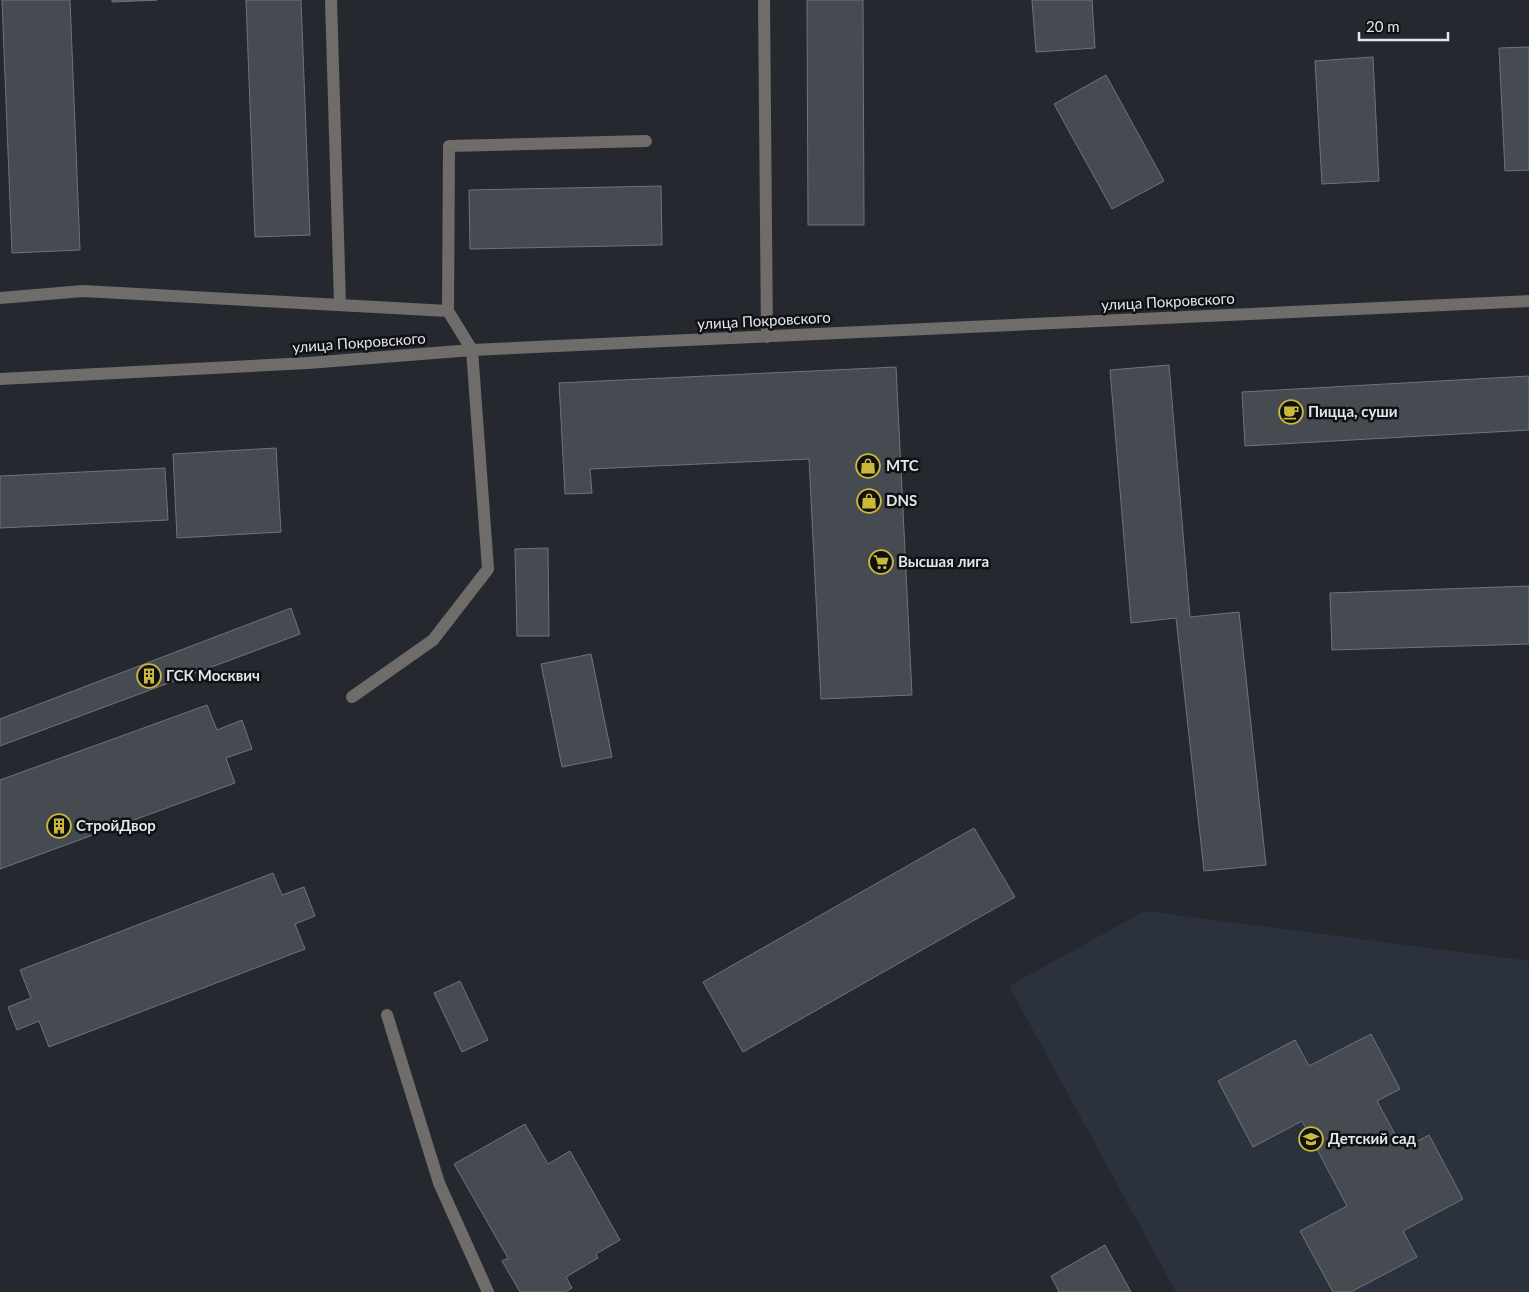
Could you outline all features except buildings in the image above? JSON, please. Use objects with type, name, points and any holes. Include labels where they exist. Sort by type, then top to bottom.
[{"type":"street","points":[[331,0],[340,304]]},
{"type":"street","points":[[764,0],[766,337]]},
{"type":"street","points":[[352,697],[433,640],[488,569],[472,350],[448,311],[449,146],[646,141]]},
{"type":"street","points":[[0,298],[83,291],[448,311]]},
{"type":"street","name":"улица Покровского","points":[[0,379],[298,364],[472,350],[1529,301]]},
{"type":"street","points":[[387,1015],[439,1183],[488,1292]]},
{"type":"shaded area","name":"Детский сад","points":[[1145,911],[1529,961],[1529,1292],[1176,1292],[1009,986]]},
{"type":"place","name":"Пицца, суши","points":[[1291,412]]},
{"type":"place","name":"МТС","points":[[868,466]]},
{"type":"place","name":"DNS","points":[[869,501]]},
{"type":"place","name":"Высшая лига","points":[[881,562]]},
{"type":"place","name":"ГСК Москвич","points":[[149,676]]},
{"type":"place","name":"СтройДвор","points":[[59,826]]},
{"type":"place","name":"Детский сад","points":[[1311,1139]]}]
